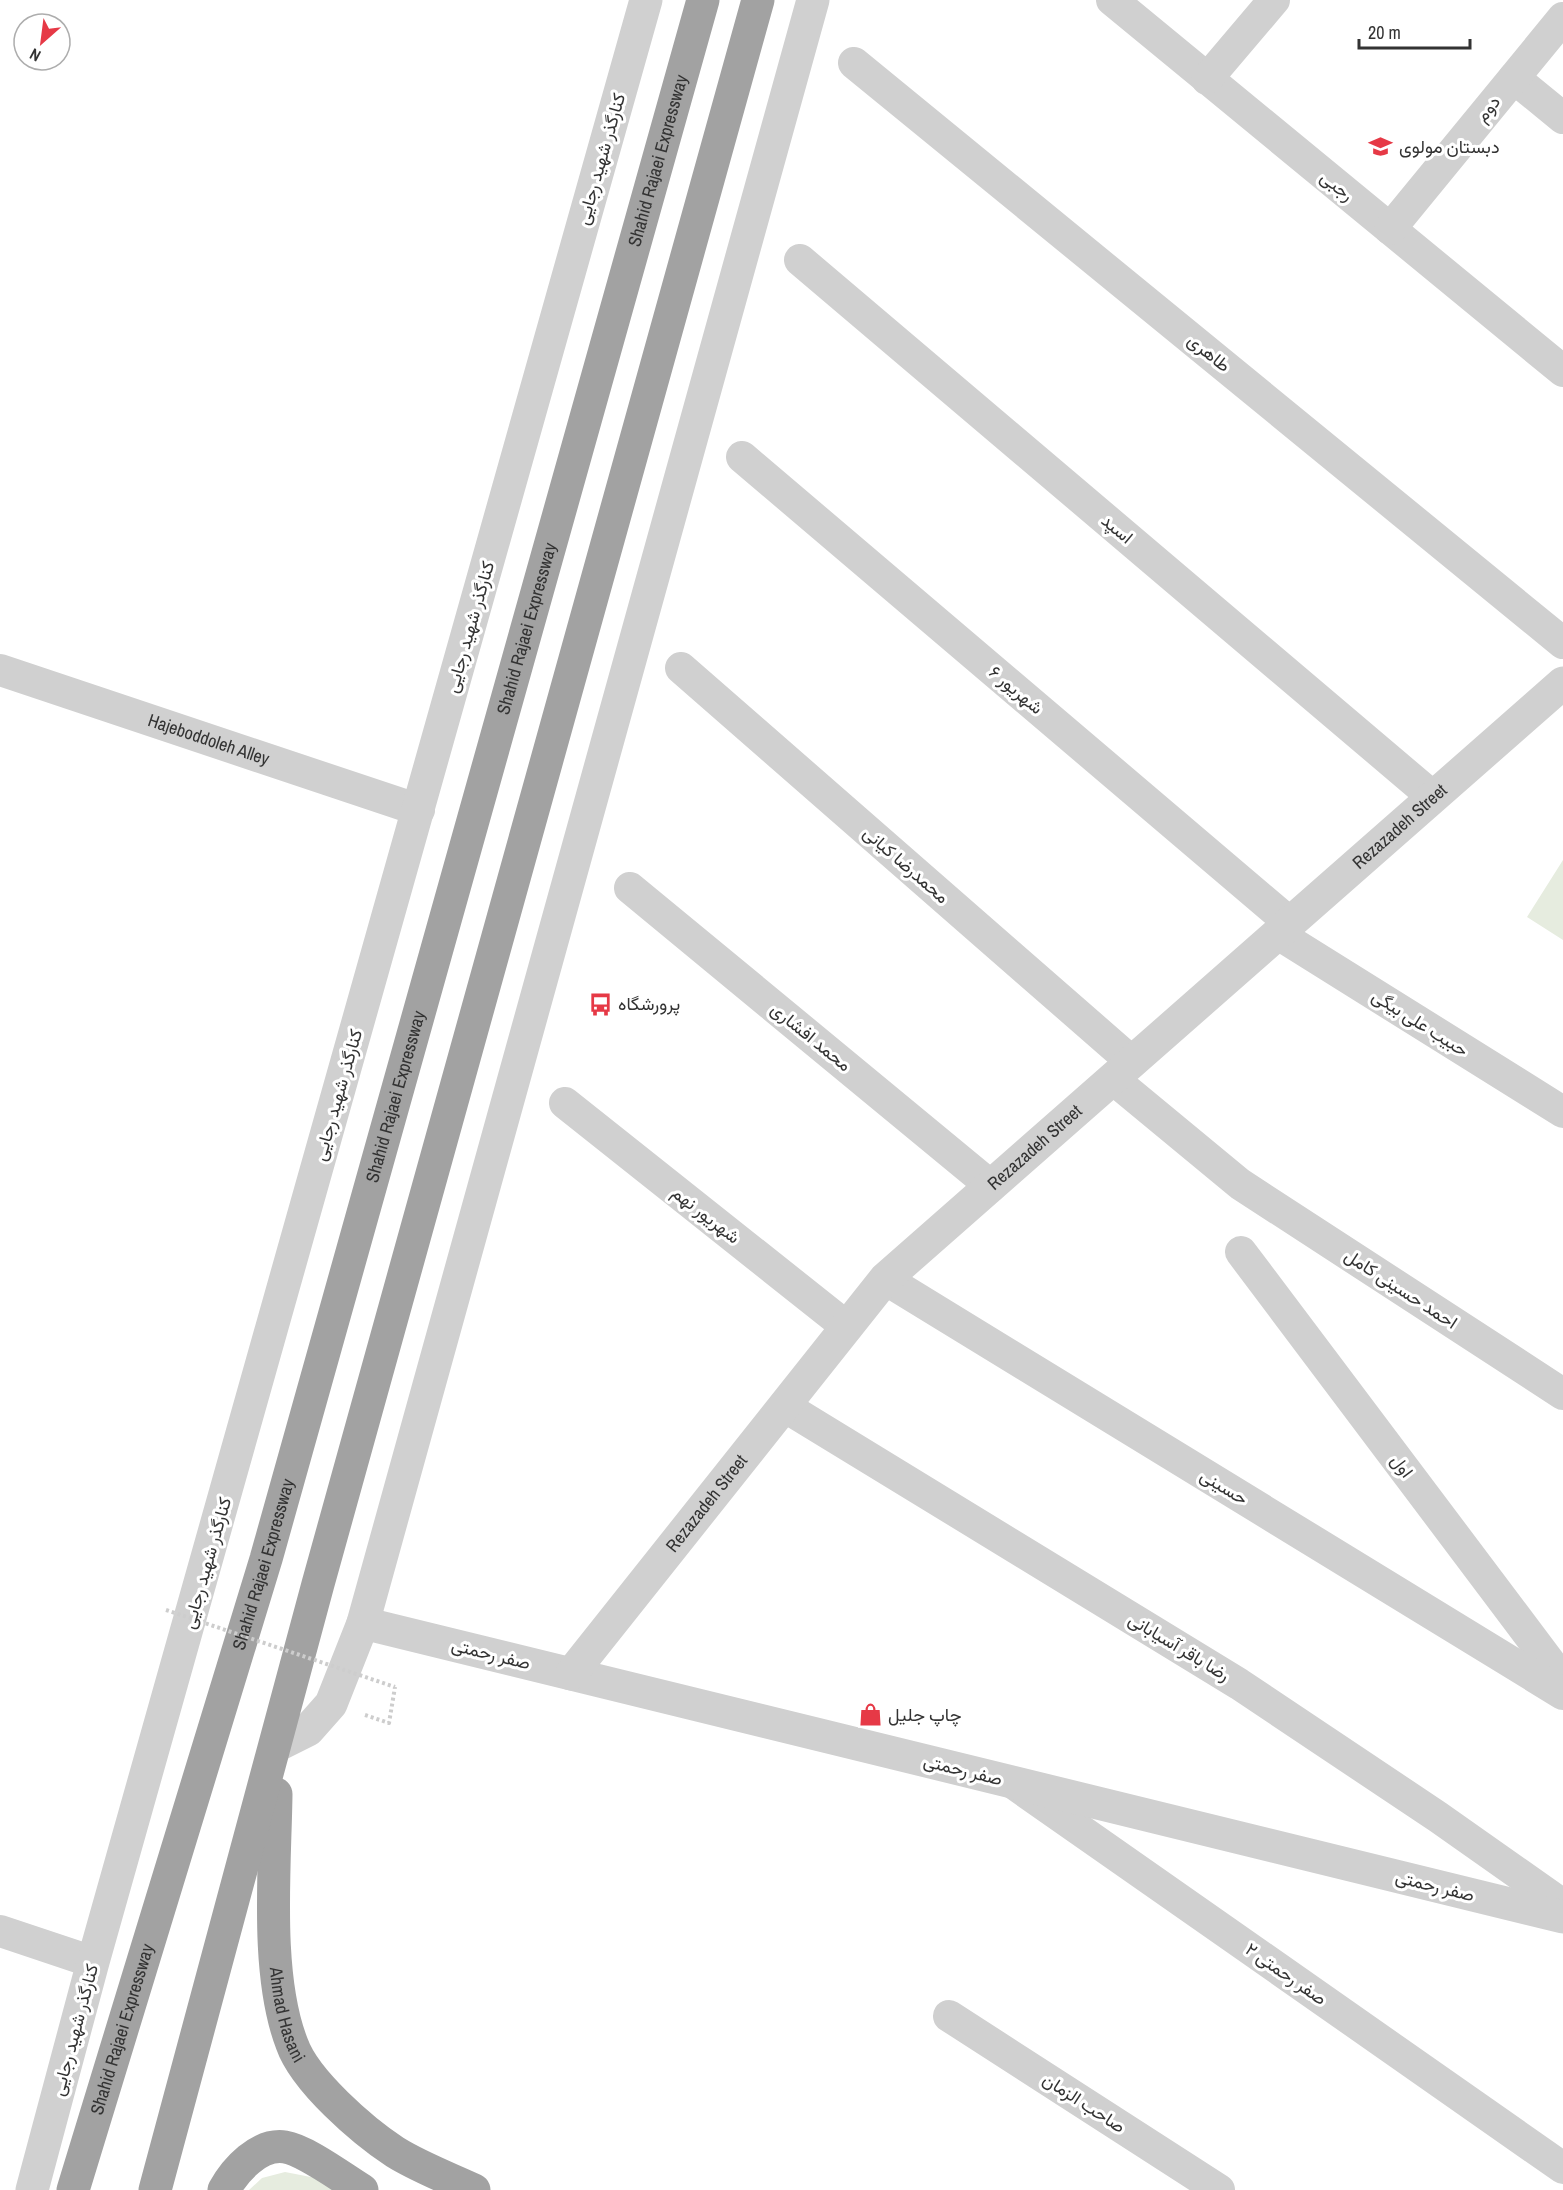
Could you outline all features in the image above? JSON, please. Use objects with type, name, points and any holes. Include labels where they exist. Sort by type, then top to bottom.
[{"type":"highway","name":"Shahid Rajaei Expressway","points":[[73,2190],[266,1559],[703,0]]},
{"type":"highway","points":[[155,2190],[318,1584],[758,0]]},
{"type":"highway","name":"Ahmad Hasani","points":[[276,1746],[274,1933],[279,1989],[292,2046],[324,2093],[396,2152],[474,2190]]},
{"type":"highway","points":[[224,2190],[231,2176],[258,2152],[285,2147],[316,2161],[362,2190]]},
{"type":"street","name":"کنارگذر شهید رجایی","points":[[32,2190],[93,1962],[646,0]]},
{"type":"street","points":[[276,1746],[308,1730],[331,1704],[363,1623],[813,0]]},
{"type":"street","name":"رجبی","points":[[1112,0],[1563,371]]},
{"type":"street","points":[[1207,79],[1274,0]]},
{"type":"street","name":"دوم","points":[[1390,229],[1563,18]]},
{"type":"street","name":"طاهری","points":[[854,63],[1563,643]]},
{"type":"street","points":[[1514,78],[1563,118]]},
{"type":"street","name":"اسپد","points":[[800,260],[1433,797]]},
{"type":"street","name":"شهریور ۶","points":[[742,457],[1284,928]]},
{"type":"street","name":"محمدرضا کیانی","points":[[681,668],[1122,1070]]},
{"type":"street","name":"Hajeboddoleh Alley","points":[[0,670],[419,810]]},
{"type":"street","name":"Rezazadeh Street","points":[[571,1674],[885,1279],[1563,683]]},
{"type":"street","name":"محمد افشاری","points":[[630,888],[991,1186]]},
{"type":"street","name":"حبیب علی بیگی","points":[[1284,928],[1563,1112]]},
{"type":"street","name":"احمد حسینی کامل","points":[[1122,1070],[1240,1184],[1563,1394]]},
{"type":"street","name":"شهریور نهم","points":[[565,1103],[847,1327]]},
{"type":"street","name":"اول","points":[[1241,1252],[1563,1680]]},
{"type":"street","name":"حسینی","points":[[885,1279],[1563,1694]]},
{"type":"street","name":"رضا باقر آسیابانی","points":[[784,1406],[1239,1684],[1438,1817],[1563,1905]]},
{"type":"street","name":"صفر رحمتی","points":[[363,1623],[1563,1917]]},
{"type":"street","name":"صفر رحمتی ۲","points":[[1010,1781],[1563,2168]]},
{"type":"street","points":[[0,1931],[93,1962]]},
{"type":"street","name":"صاحب الزمان","points":[[949,2016],[1219,2190]]},
{"type":"path","points":[[166,1610],[395,1687],[390,1723]]},
{"type":"shaded area","points":[[1563,860],[1563,940],[1527,917]]},
{"type":"shaded area","points":[[285,2172],[316,2178],[336,2190],[249,2190],[262,2178]]},
{"type":"place","name":"دبستان مولوی","points":[[1381,147]]},
{"type":"place","name":"پرورشگاه","points":[[600,1004]]},
{"type":"place","name":"چاپ جلیل","points":[[870,1715]]}]
